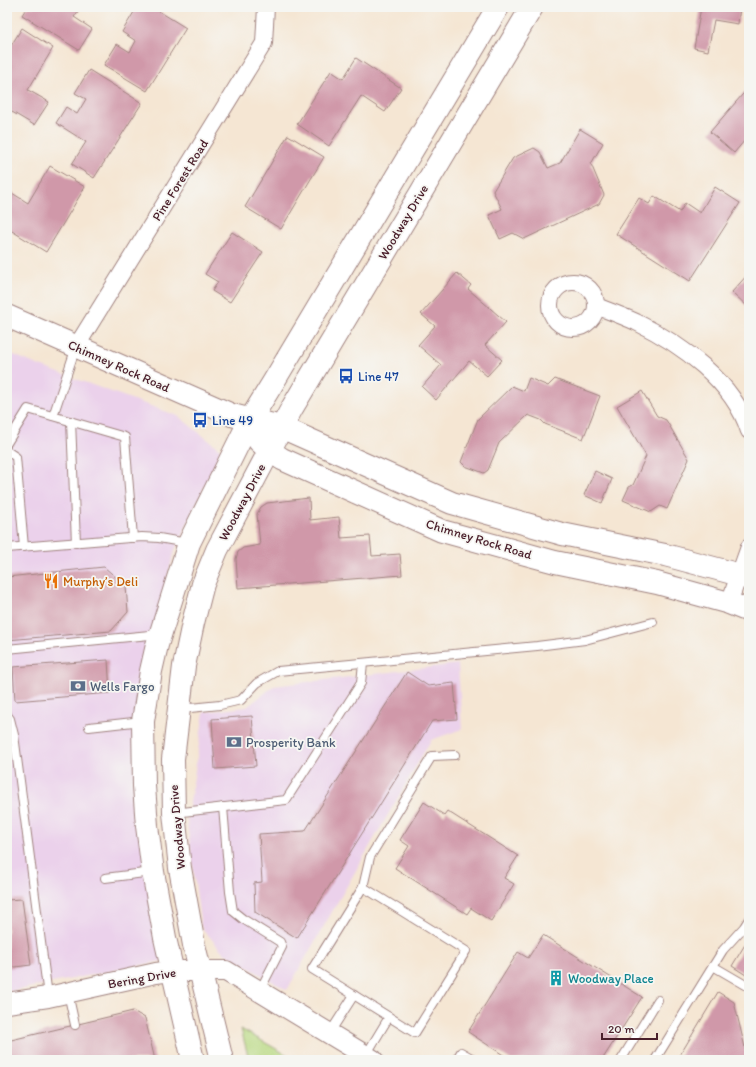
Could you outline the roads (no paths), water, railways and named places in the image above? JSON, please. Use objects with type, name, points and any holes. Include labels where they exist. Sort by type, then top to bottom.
[{"type":"main road","points":[[193,1060],[172,971],[153,872],[144,786],[143,721],[151,671],[160,634],[189,543],[243,421],[415,146],[498,7]]},
{"type":"main road","name":"Woodway Drive","points":[[222,1060],[194,945],[180,868],[174,813],[173,759],[178,709],[184,666],[203,584],[217,550],[281,427],[532,7]]},
{"type":"main road","points":[[415,146],[440,161]]},
{"type":"main road","name":"Chimney Rock Road","points":[[7,316],[243,421],[281,427],[452,503],[562,534],[665,555],[744,577]]},
{"type":"main road","name":"Chimney Rock Road","points":[[243,421],[269,450],[282,459],[442,530],[554,562],[657,583],[730,603],[749,611]]},
{"type":"main road","points":[[143,721],[178,709]]},
{"type":"street","name":"Pine Forest Road","points":[[76,347],[264,43],[266,7]]},
{"type":"street","points":[[596,306],[635,322],[676,345],[701,364],[718,380],[734,400],[747,423],[749,431]]},
{"type":"street","points":[[730,603],[744,577],[749,547]]},
{"type":"street","name":"Bering Drive","points":[[7,1003],[48,997],[146,975],[172,971],[226,971],[369,1058]]},
{"type":"lane","points":[[53,416],[76,347]]},
{"type":"lane","points":[[7,442],[28,409],[124,436],[133,538]]},
{"type":"lane","points":[[71,421],[76,542]]},
{"type":"lane","points":[[7,451],[16,457],[24,546]]},
{"type":"lane","points":[[7,548],[142,537],[189,543]]},
{"type":"lane","points":[[178,709],[220,705],[242,700],[257,683],[278,671],[529,647],[585,640],[654,622]]},
{"type":"lane","points":[[7,649],[160,634]]},
{"type":"lane","points":[[174,813],[286,800],[361,683],[363,663]]},
{"type":"lane","points":[[7,715],[10,719],[14,735],[48,997]]},
{"type":"lane","points":[[89,727],[143,721]]},
{"type":"lane","points":[[363,887],[466,952],[415,1033],[312,969],[363,887],[370,857],[432,756],[455,755]]},
{"type":"lane","points":[[223,807],[233,911],[243,920],[280,942],[282,947],[259,991]]},
{"type":"lane","points":[[105,878],[153,872]]},
{"type":"lane","points":[[655,1060],[723,950],[744,927],[749,918]]},
{"type":"lane","points":[[713,966],[749,987]]},
{"type":"lane","points":[[67,992],[75,1025]]},
{"type":"lane","points":[[329,1034],[354,995]]},
{"type":"lane","points":[[621,1060],[658,1000]]},
{"type":"lane","points":[[369,1058],[390,1017]]},
{"type":"lane","points":[[456,1060],[461,1052],[475,1060]]},
{"type":"place","name":"Line 47","points":[[346,376]]},
{"type":"place","name":"Line 49","points":[[200,420]]},
{"type":"place","name":"Murphy’s Deli","points":[[51,581]]},
{"type":"place","name":"Wells Fargo","points":[[78,686]]},
{"type":"place","name":"Prosperity Bank","points":[[234,742]]},
{"type":"place","name":"Woodway Place","points":[[556,978]]}]
